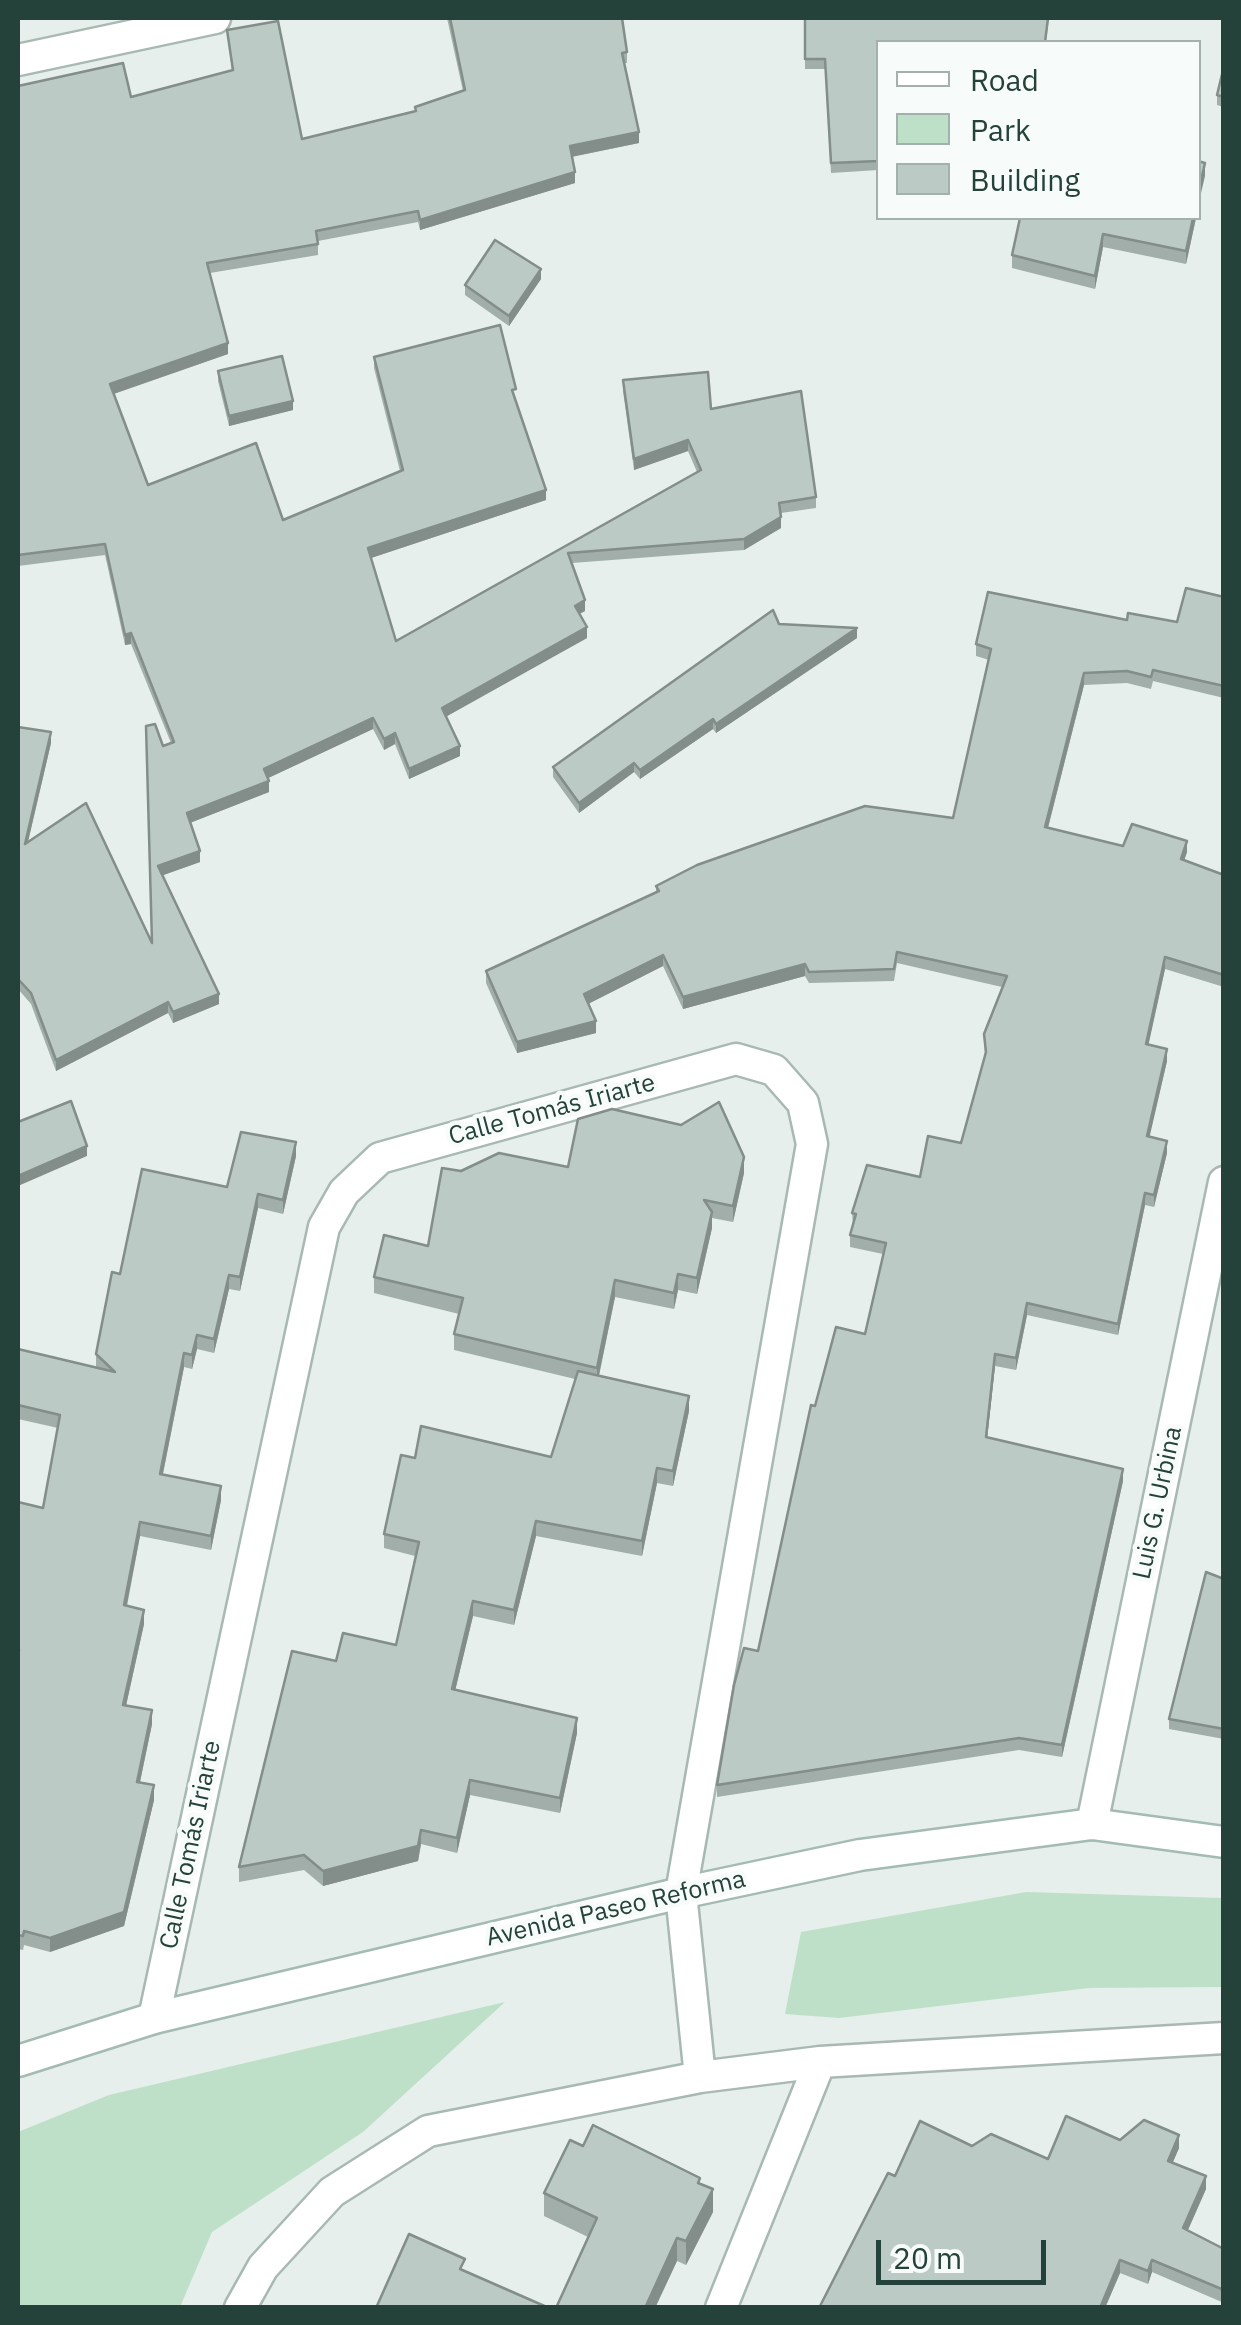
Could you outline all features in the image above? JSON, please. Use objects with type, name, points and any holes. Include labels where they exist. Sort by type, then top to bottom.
[{"type":"street","points":[[18,60],[215,18]]},
{"type":"street","name":"Calle Tomás Iriarte","points":[[154,2018],[324,1227],[344,1192],[380,1158],[736,1059],[774,1070],[803,1103],[812,1144],[681,1893],[700,2077]]},
{"type":"street","name":"Luis G. Urbina","points":[[1092,1824],[1224,1182]]},
{"type":"street","name":"Avenida Paseo Reforma","points":[[18,2061],[154,2018],[681,1893],[860,1855],[1092,1824],[1224,1842]]},
{"type":"street","points":[[240,2308],[263,2267],[332,2192],[428,2130],[700,2077],[820,2062],[1224,2038]]},
{"type":"street","points":[[721,2308],[820,2062]]},
{"type":"green space","points":[[1026,1892],[1223,1898],[1223,1987],[1089,1988],[839,2018],[785,2014],[801,1932]]},
{"type":"green space","points":[[505,2002],[363,2132],[212,2232],[180,2307],[18,2307],[18,2132],[109,2095]]},
{"type":"building","points":[[450,18],[622,18],[627,52],[622,53],[639,132],[570,146],[575,172],[420,220],[418,211],[316,231],[318,244],[207,263],[228,343],[110,384],[148,485],[256,443],[283,520],[403,470],[374,357],[500,325],[516,389],[512,390],[546,490],[368,548],[396,641],[701,470],[688,440],[634,459],[623,380],[708,372],[711,409],[801,391],[816,497],[779,503],[781,517],[744,539],[568,553],[585,600],[575,606],[587,627],[442,708],[460,746],[409,769],[395,733],[384,739],[373,718],[264,769],[269,781],[187,813],[200,851],[158,866],[219,994],[173,1012],[168,1002],[56,1060],[31,993],[18,979],[18,727],[51,732],[25,844],[86,803],[152,943],[146,726],[155,724],[163,746],[174,742],[131,633],[125,635],[105,544],[18,555],[18,86],[123,63],[131,97],[233,70],[227,30],[278,21],[302,139],[416,111],[415,107],[465,90]]},
{"type":"building","points":[[805,18],[1048,18],[1045,40],[876,40],[876,161],[831,163],[825,59],[805,59]]},
{"type":"building","points":[[1224,66],[1224,97],[1217,95]]},
{"type":"building","points":[[1020,220],[1193,220],[1186,251],[1103,234],[1095,276],[1012,255]]},
{"type":"building","points":[[495,240],[541,269],[509,316],[465,285]]},
{"type":"building","points":[[282,356],[293,401],[229,416],[218,371]]},
{"type":"building","points":[[1186,588],[1224,597],[1224,686],[1153,670],[1151,677],[1127,671],[1084,673],[1045,827],[1123,846],[1132,824],[1187,841],[1181,859],[1224,875],[1224,975],[1165,957],[1146,1044],[1167,1049],[1147,1136],[1167,1141],[1154,1195],[1145,1193],[1118,1324],[1027,1303],[1016,1358],[995,1354],[986,1437],[1123,1469],[1062,1745],[1019,1738],[717,1785],[734,1685],[744,1648],[758,1651],[811,1405],[815,1406],[836,1327],[865,1334],[886,1243],[850,1235],[856,1214],[852,1213],[867,1165],[920,1177],[928,1136],[961,1143],[986,1052],[984,1034],[1007,976],[897,952],[894,969],[809,972],[805,964],[683,997],[663,955],[584,994],[596,1021],[517,1042],[486,971],[659,891],[656,886],[697,865],[865,806],[953,818],[991,649],[976,644],[988,592],[1127,620],[1128,613],[1177,622]]},
{"type":"building","points":[[773,610],[779,624],[857,628],[716,724],[713,719],[640,770],[634,763],[579,803],[553,767]]},
{"type":"building","points":[[71,1101],[87,1146],[18,1176],[18,1122]]},
{"type":"building","points":[[719,1102],[744,1157],[733,1206],[704,1200],[712,1212],[697,1278],[678,1274],[674,1293],[615,1280],[597,1368],[454,1334],[463,1298],[374,1277],[384,1235],[428,1246],[442,1168],[461,1171],[499,1153],[568,1167],[578,1119],[612,1109],[681,1125]]},
{"type":"building","points":[[241,1132],[296,1142],[283,1200],[258,1194],[240,1277],[229,1275],[214,1339],[197,1335],[192,1355],[184,1353],[160,1474],[221,1486],[211,1536],[140,1522],[124,1605],[144,1610],[123,1705],[152,1710],[137,1782],[154,1785],[124,1912],[50,1938],[24,1931],[23,1936],[18,1935],[18,1502],[43,1508],[60,1415],[18,1405],[18,1349],[115,1372],[96,1354],[112,1272],[120,1274],[142,1169],[227,1187]]},
{"type":"building","points":[[578,1371],[689,1396],[673,1471],[657,1468],[642,1541],[536,1521],[514,1610],[473,1601],[452,1689],[577,1718],[560,1798],[470,1780],[457,1838],[421,1830],[418,1846],[323,1871],[304,1855],[239,1867],[292,1651],[336,1661],[343,1633],[396,1645],[419,1542],[384,1534],[401,1455],[415,1458],[421,1426],[551,1457]]},
{"type":"building","points":[[1206,1572],[1224,1579],[1224,1729],[1169,1719]]},
{"type":"building","points":[[1066,2116],[1120,2140],[1144,2120],[1179,2135],[1168,2161],[1206,2176],[1183,2228],[1224,2249],[1224,2290],[1152,2260],[1148,2271],[1120,2260],[1100,2308],[819,2308],[888,2173],[895,2176],[920,2121],[972,2146],[991,2134],[1048,2159]]},
{"type":"building","points":[[593,2125],[700,2178],[698,2183],[713,2189],[686,2241],[677,2238],[645,2308],[556,2308],[597,2218],[544,2193],[570,2140],[583,2146]]},
{"type":"building","points":[[409,2234],[465,2259],[460,2269],[549,2308],[376,2308]]}]
